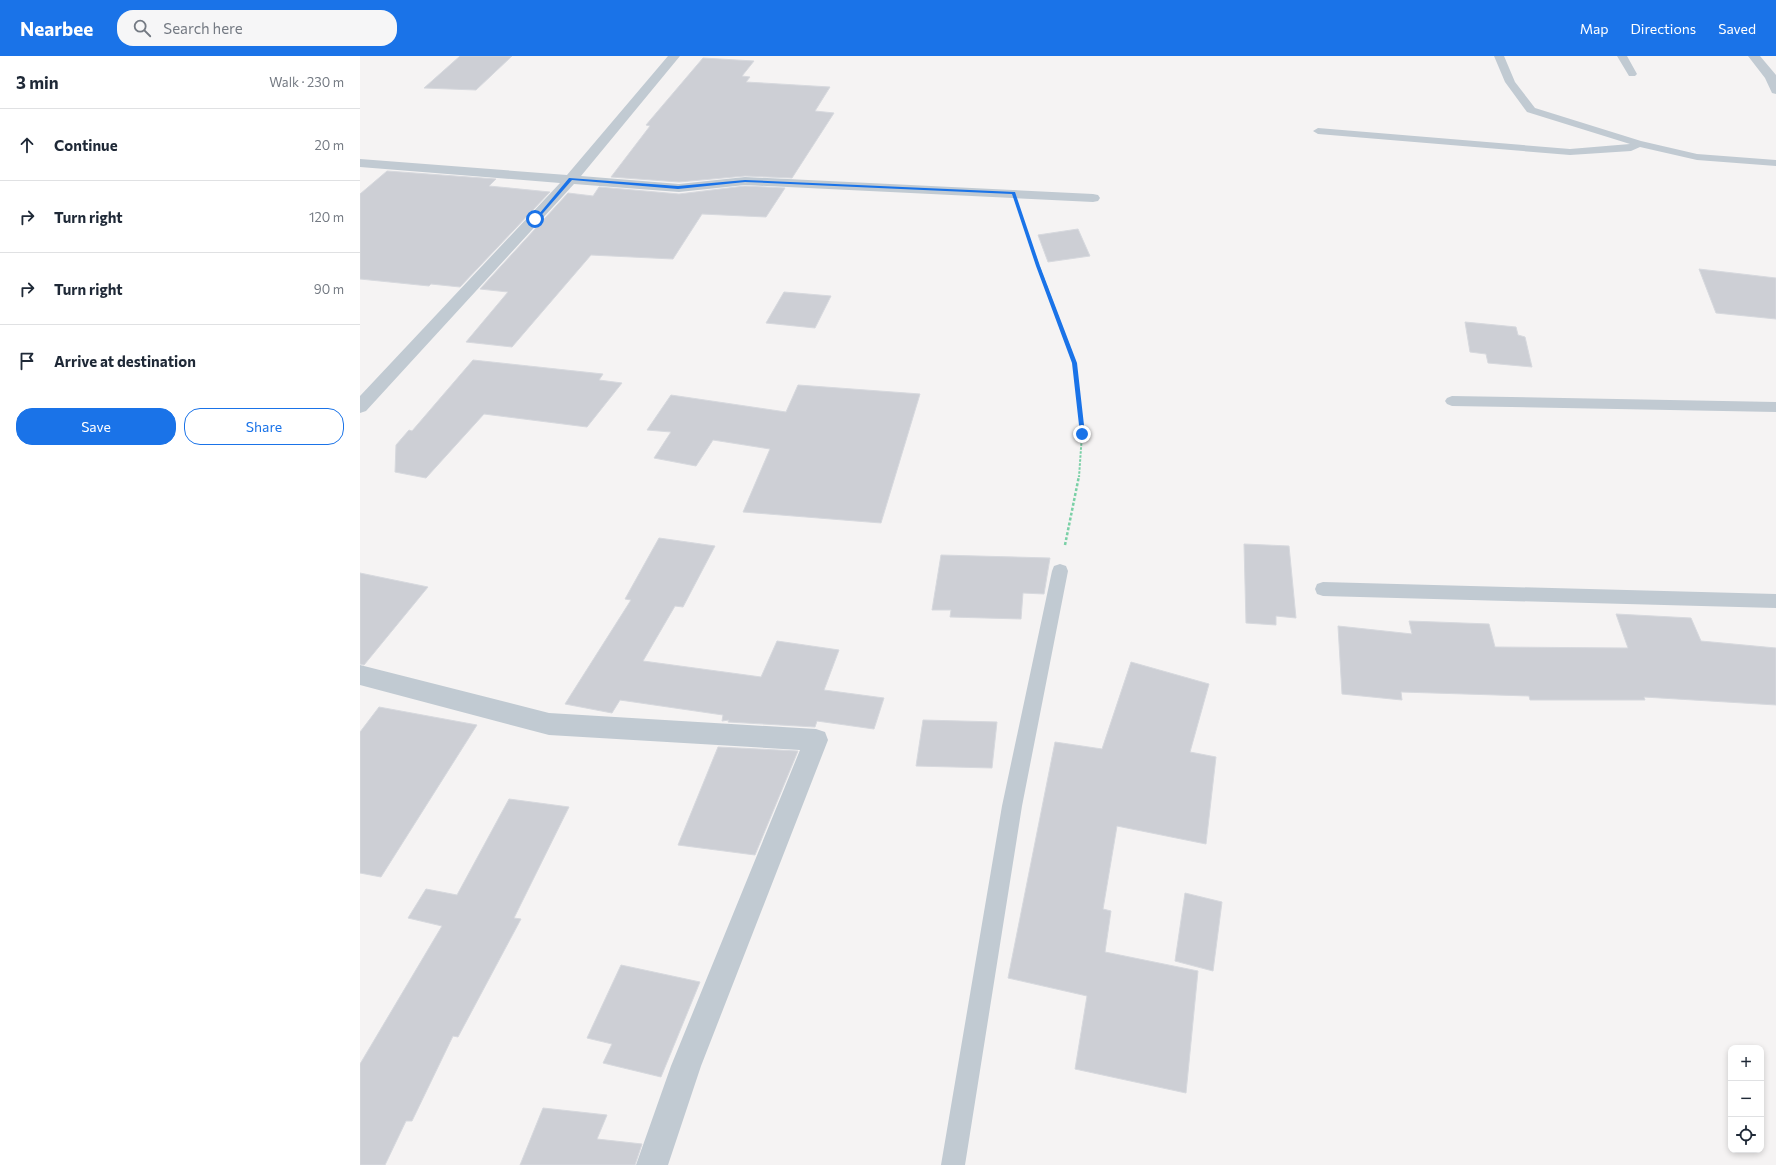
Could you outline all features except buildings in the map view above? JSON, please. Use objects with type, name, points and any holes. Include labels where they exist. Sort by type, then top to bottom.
[{"type":"street","points":[[360,407],[571,179],[674,56]]},
{"type":"street","points":[[1754,56],[1771,76],[1776,90]]},
{"type":"street","points":[[360,163],[678,188],[745,181],[1093,198]]},
{"type":"street","points":[[360,675],[549,724],[816,740],[686,1066],[652,1165]]},
{"type":"lane","points":[[1499,56],[1510,82],[1531,110],[1638,143],[1697,157],[1776,163]]},
{"type":"lane","points":[[1622,56],[1632,74]]},
{"type":"lane","points":[[1318,132],[1570,152],[1632,148],[1638,143]]},
{"type":"lane","points":[[1452,401],[1776,407]]},
{"type":"lane","points":[[953,1165],[1012,806],[1060,571]]},
{"type":"lane","points":[[1323,589],[1776,601]]},
{"type":"path","points":[[1014,193],[1038,266],[1075,363],[1082,434],[1078,486],[1060,571]]},
{"type":"route","points":[[535,219],[571,179],[678,188],[745,181],[1014,193],[1038,266],[1075,363],[1082,434]]}]
